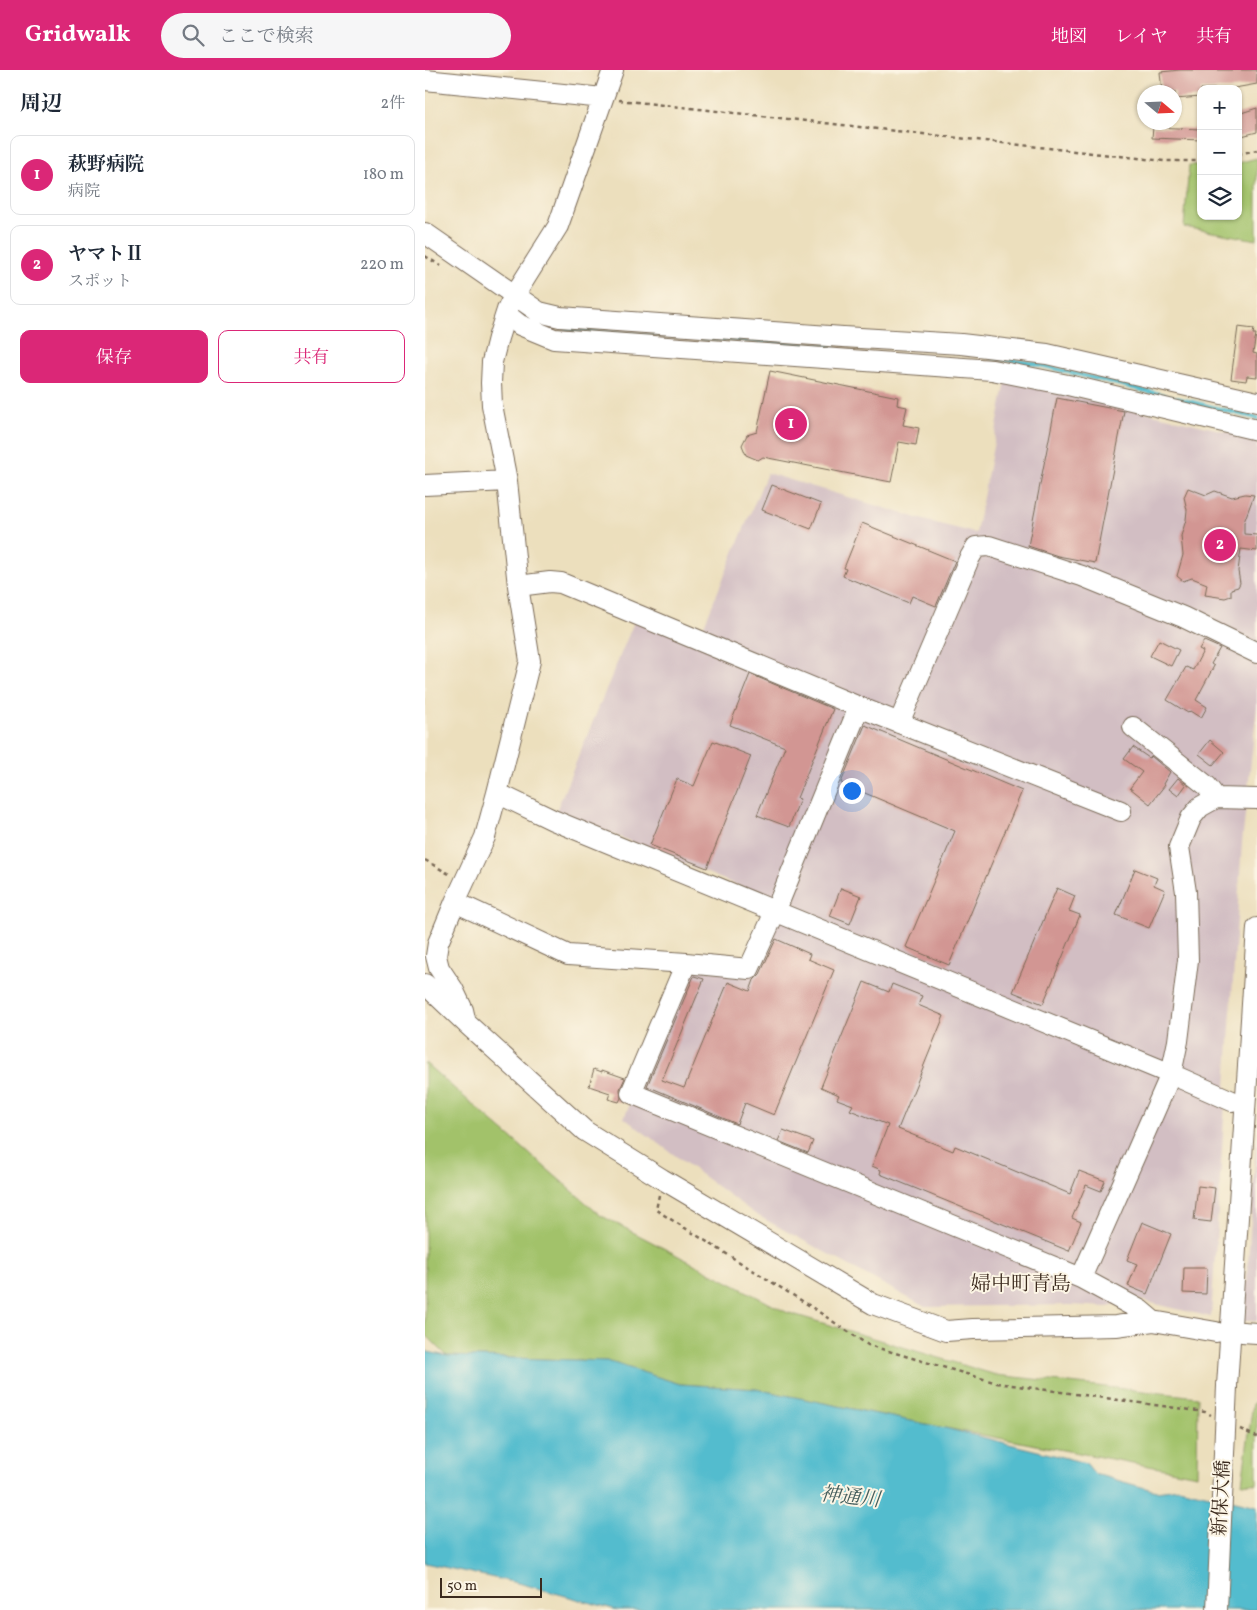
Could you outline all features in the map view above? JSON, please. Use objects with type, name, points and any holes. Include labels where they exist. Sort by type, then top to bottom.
[{"type":"street","points":[[466,1023],[463,1010],[453,989],[439,968],[436,956],[438,943],[485,837],[530,661],[507,481],[492,405],[491,383],[493,362],[506,314],[558,226],[613,70]]},
{"type":"street","points":[[425,80],[603,98]]},
{"type":"street","points":[[425,233],[539,312],[560,317],[961,344],[1047,354],[1257,402]]},
{"type":"street","points":[[506,314],[520,325],[554,339],[992,370],[1069,385],[1257,430]]},
{"type":"street","points":[[425,485],[507,481]]},
{"type":"street","points":[[899,723],[969,559],[976,547],[989,546],[1082,576],[1183,617],[1257,653]]},
{"type":"street","points":[[519,586],[550,582],[561,583],[859,707],[1121,811]]},
{"type":"street","points":[[455,902],[568,955],[749,969],[775,912],[859,707]]},
{"type":"street","points":[[1133,727],[1207,786],[1216,798]]},
{"type":"street","points":[[497,794],[553,820],[1171,1074],[1232,1101]]},
{"type":"street","points":[[1081,1278],[1171,1074],[1179,1042],[1188,960],[1185,892],[1179,847],[1191,818],[1200,807],[1216,798],[1257,798]]},
{"type":"street","name":"新保大橋","points":[[1217,1610],[1227,1386],[1257,928]]},
{"type":"street","points":[[686,963],[631,1093],[1081,1278],[1140,1310],[1153,1321]]},
{"type":"street","points":[[425,984],[585,1132],[873,1304],[946,1331],[1116,1326],[1153,1321],[1217,1332]]},
{"type":"path","points":[[603,98],[1164,161],[1197,161]]},
{"type":"path","points":[[1242,153],[1257,150]]},
{"type":"path","points":[[425,860],[464,882]]},
{"type":"shaded area","points":[[1006,381],[1257,439],[1257,706],[1242,843],[1211,1317],[1139,1300],[1107,1307],[1070,1305],[925,1307],[755,1214],[624,1118],[689,969],[750,972],[783,904],[556,811],[636,617],[697,642],[767,473],[931,522],[976,533]]},
{"type":"shaded area","points":[[1257,1132],[1257,1321],[1244,1321]]},
{"type":"green space","points":[[1257,158],[1257,240],[1184,227],[1189,165],[1197,165],[1197,220],[1242,220],[1242,162]]},
{"type":"green space","points":[[425,1063],[600,1215],[786,1312],[996,1375],[1198,1397],[1197,1475],[945,1428],[756,1389],[680,1384],[607,1361],[447,1356],[425,1334]]},
{"type":"green space","points":[[1253,1403],[1257,1403],[1257,1484],[1242,1483]]},
{"type":"water","name":"神通川","points":[[425,1350],[447,1356],[607,1361],[680,1384],[756,1389],[945,1428],[1086,1463],[1095,1474],[1156,1491],[1179,1488],[1257,1506],[1257,1610],[617,1610],[522,1584],[425,1563]]},
{"type":"building","points":[[1180,70],[1257,70],[1257,84],[1242,87],[1242,85],[1197,85],[1197,97],[1182,98],[1182,85],[1161,85],[1160,72]]},
{"type":"building","points":[[1257,108],[1257,132],[1242,136],[1242,113]]},
{"type":"building","points":[[1197,129],[1197,140],[1152,138],[1153,130]]},
{"type":"building","points":[[1238,327],[1254,329],[1253,334],[1256,334],[1253,353],[1257,354],[1257,377],[1247,376],[1246,381],[1231,379]]},
{"type":"building","points":[[770,371],[898,397],[897,405],[907,407],[903,425],[919,428],[916,445],[899,442],[891,482],[763,457],[758,460],[746,455],[742,445],[747,435],[757,432]]},
{"type":"building","points":[[1057,398],[1124,411],[1095,563],[1058,556],[1028,546]]},
{"type":"building","points":[[772,485],[821,504],[811,529],[762,510]]},
{"type":"building","points":[[1188,488],[1206,495],[1215,491],[1232,497],[1245,494],[1254,495],[1244,522],[1244,534],[1257,535],[1257,551],[1241,549],[1238,571],[1240,583],[1238,587],[1231,589],[1231,596],[1225,598],[1205,595],[1207,584],[1192,578],[1183,581],[1177,576],[1183,555],[1181,536],[1187,510],[1184,497]]},
{"type":"building","points":[[862,523],[955,561],[936,606],[912,596],[909,603],[843,576],[846,569],[844,568]]},
{"type":"building","points":[[1159,640],[1179,650],[1171,666],[1150,656]]},
{"type":"building","points":[[1204,641],[1220,648],[1211,664],[1214,666],[1196,700],[1207,707],[1201,718],[1190,711],[1188,713],[1167,700],[1186,667],[1193,670],[1203,651],[1199,649]]},
{"type":"building","points":[[750,674],[833,709],[797,798],[800,799],[789,827],[757,815],[785,747],[730,725]]},
{"type":"building","points":[[865,725],[1022,791],[949,965],[906,947],[955,831],[841,783]]},
{"type":"building","points":[[1210,740],[1224,752],[1213,765],[1199,754]]},
{"type":"building","points":[[713,741],[751,756],[707,868],[650,845],[677,779],[694,786]]},
{"type":"building","points":[[1133,747],[1149,758],[1151,756],[1170,772],[1163,784],[1165,785],[1150,804],[1130,788],[1142,772],[1124,759]]},
{"type":"building","points":[[1178,778],[1186,785],[1178,796],[1169,789]]},
{"type":"building","points":[[1135,869],[1157,878],[1154,885],[1165,890],[1149,928],[1116,915]]},
{"type":"building","points":[[841,888],[861,896],[850,924],[830,916]]},
{"type":"building","points":[[1057,888],[1075,896],[1069,911],[1080,915],[1043,1004],[1013,992]]},
{"type":"building","points":[[776,939],[810,954],[808,959],[834,970],[774,1115],[745,1103],[737,1124],[647,1086],[694,976],[704,979],[662,1080],[684,1088],[728,982],[750,991]]},
{"type":"building","points":[[864,982],[889,992],[892,984],[922,996],[918,1005],[944,1016],[898,1129],[953,1151],[955,1146],[1070,1194],[1079,1171],[1105,1181],[1101,1191],[1086,1185],[1072,1218],[1081,1222],[1069,1251],[880,1174],[881,1170],[872,1166],[888,1125],[850,1110],[853,1105],[837,1099],[839,1095],[821,1087]]},
{"type":"building","points":[[594,1069],[625,1078],[620,1089],[621,1098],[619,1102],[608,1099],[610,1093],[589,1086]]},
{"type":"building","points":[[783,1130],[813,1141],[808,1153],[778,1141]]},
{"type":"building","points":[[1198,1186],[1215,1188],[1211,1222],[1194,1220]]},
{"type":"building","points":[[1142,1222],[1171,1234],[1147,1294],[1128,1286],[1137,1264],[1127,1260]]},
{"type":"building","points":[[1184,1268],[1207,1268],[1206,1294],[1183,1293]]},
{"type":"waterway","points":[[561,326],[573,330],[834,346]]},
{"type":"waterway","points":[[992,358],[1032,363],[1257,418]]},
{"type":"place","name":"萩野病院","points":[[791,424]]},
{"type":"place","name":"ヤマトⅡ","points":[[1220,545]]},
{"type":"district","name":"婦中町青島","points":[[1021,1285]]}]
